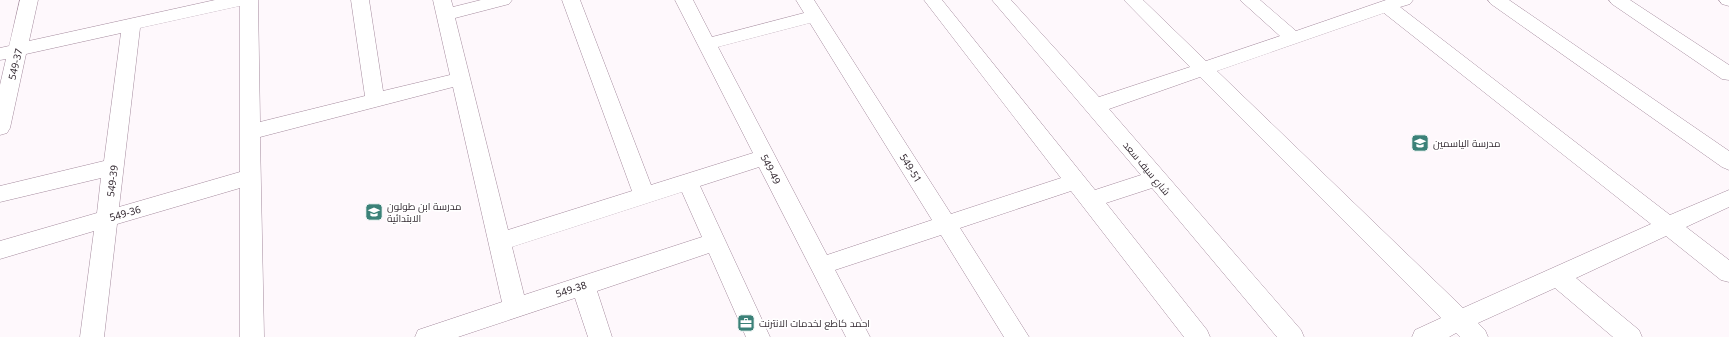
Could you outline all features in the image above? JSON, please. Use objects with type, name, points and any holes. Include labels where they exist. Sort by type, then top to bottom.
[{"type":"street","name":"549-37","points":[[0,128],[9,52],[29,0]]},
{"type":"street","points":[[9,52],[240,0]]},
{"type":"street","points":[[249,0],[252,337]]},
{"type":"street","points":[[360,0],[375,100]]},
{"type":"street","points":[[503,0],[443,7],[515,308]]},
{"type":"street","points":[[571,0],[644,196]]},
{"type":"street","name":"549-49","points":[[684,0],[858,337]]},
{"type":"street","points":[[933,0],[1198,337]]},
{"type":"street","name":"شارع سيف سعد","points":[[1001,0],[1095,106],[1292,337]]},
{"type":"street","points":[[1133,0],[1476,337]]},
{"type":"street","points":[[1249,0],[1294,38]]},
{"type":"street","points":[[1497,0],[1729,162]]},
{"type":"street","points":[[1618,0],[1729,74]]},
{"type":"street","points":[[1095,106],[1294,38],[1384,4],[1729,273]]},
{"type":"street","points":[[707,44],[810,8]]},
{"type":"street","name":"549-51","points":[[810,8],[1017,337]]},
{"type":"street","name":"549-39","points":[[92,337],[131,25]]},
{"type":"street","points":[[250,132],[460,79]]},
{"type":"street","points":[[499,242],[765,157]]},
{"type":"street","points":[[0,194],[113,167]]},
{"type":"street","name":"549-36","points":[[0,250],[251,177]]},
{"type":"street","points":[[1091,200],[1156,178]]},
{"type":"street","points":[[821,266],[1076,181]]},
{"type":"street","points":[[688,182],[758,337]]},
{"type":"street","points":[[1424,337],[1729,198]]},
{"type":"street","name":"549-38","points":[[432,336],[715,242]]},
{"type":"street","points":[[1558,276],[1630,337]]},
{"type":"street","points":[[583,285],[600,337]]},
{"type":"place","name":"مدرسة الياسمين","points":[[1420,143]]},
{"type":"place","name":"مدرسة ابن طولون الابتدائية","points":[[374,212]]},
{"type":"place","name":"احمد كاطع لخدمات الانترنت","points":[[746,323]]}]
